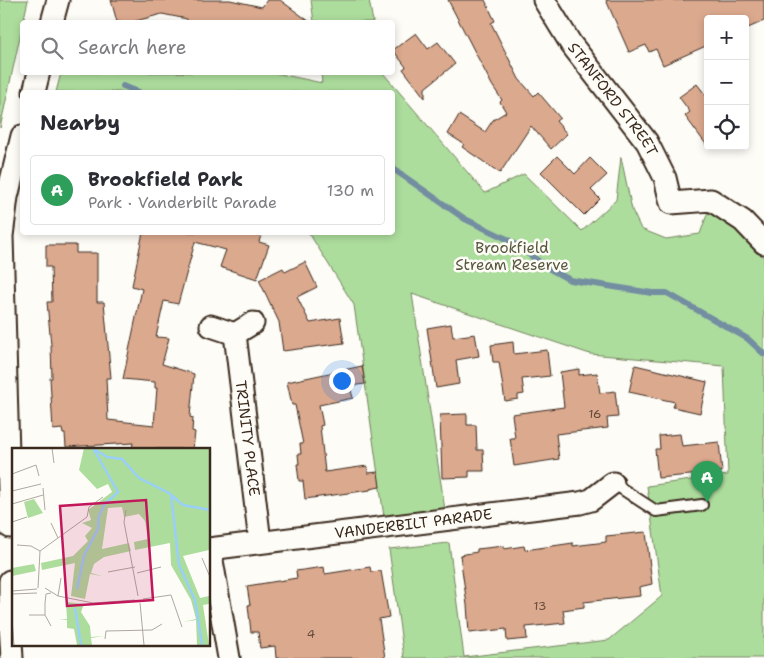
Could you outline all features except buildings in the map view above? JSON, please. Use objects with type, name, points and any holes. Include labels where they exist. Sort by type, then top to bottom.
[{"type":"street","points":[[53,20],[58,0]]},
{"type":"street","name":"STANFORD STREET","points":[[544,0],[571,44],[648,142],[665,178],[670,203],[711,200],[742,220],[764,243]]},
{"type":"street","points":[[34,90],[38,75]]},
{"type":"street","points":[[8,528],[2,236],[7,197],[20,144]]},
{"type":"street","name":"TRINITY PLACE","points":[[211,326],[244,329],[260,542]]},
{"type":"street","name":"VANDERBILT PARADE","points":[[210,549],[580,503],[591,500],[613,483]]},
{"type":"street","points":[[210,554],[229,658]]},
{"type":"street","points":[[8,580],[12,658]]},
{"type":"lane","points":[[613,483],[656,511],[702,505]]},
{"type":"green space","points":[[0,0],[28,0],[24,20],[20,20],[20,37],[0,128]]},
{"type":"green space","points":[[311,0],[369,0],[373,20],[314,20]]},
{"type":"green space","name":"Brookfield Stream Reserve","points":[[60,75],[285,75],[322,83],[321,75],[385,75],[485,193],[524,174],[582,231],[616,200],[621,157],[632,210],[641,229],[666,239],[700,234],[710,206],[723,212],[764,258],[764,658],[404,658],[389,549],[449,543],[464,657],[609,640],[662,596],[647,486],[728,475],[724,366],[590,354],[412,294],[445,510],[384,517],[354,305],[310,235],[395,235],[395,90],[57,90]]},
{"type":"waterway","points":[[123,86],[134,90]]},
{"type":"waterway","points":[[395,170],[465,219],[507,239],[550,269],[570,280],[652,293],[667,293],[748,339],[764,354]]},
{"type":"place","name":"Brookfield Park","points":[[707,502]]}]
